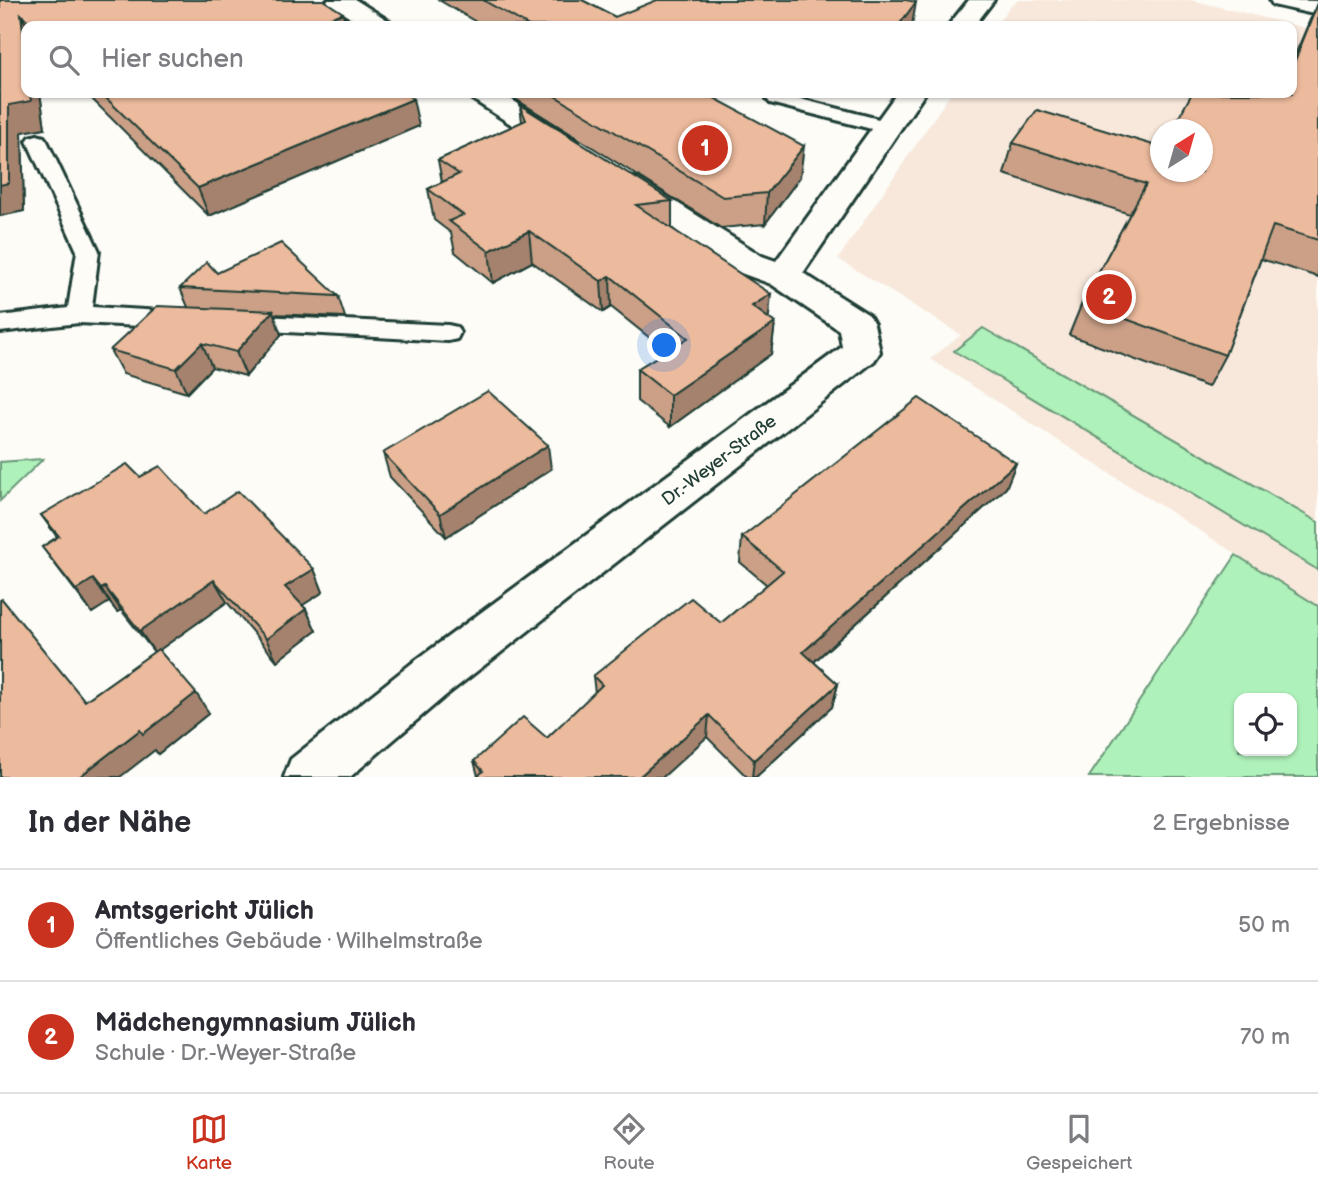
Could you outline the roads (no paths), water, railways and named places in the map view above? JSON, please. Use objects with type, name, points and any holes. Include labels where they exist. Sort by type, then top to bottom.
[{"type":"street","points":[[340,0],[372,21]]},
{"type":"street","points":[[965,21],[982,0]]},
{"type":"street","points":[[1282,0],[1318,8]]},
{"type":"street","points":[[490,98],[750,264],[783,276],[907,98]]},
{"type":"street","name":"Dr.-Weyer-Straße","points":[[310,777],[428,680],[861,352],[856,324],[783,276]]},
{"type":"lane","points":[[777,99],[887,127]]},
{"type":"lane","points":[[37,141],[88,251],[79,315]]},
{"type":"lane","points":[[0,324],[79,315],[448,333]]},
{"type":"place","name":"Amtsgericht Jülich","points":[[705,148]]},
{"type":"place","name":"Mädchengymnasium Jülich","points":[[1109,297]]}]
